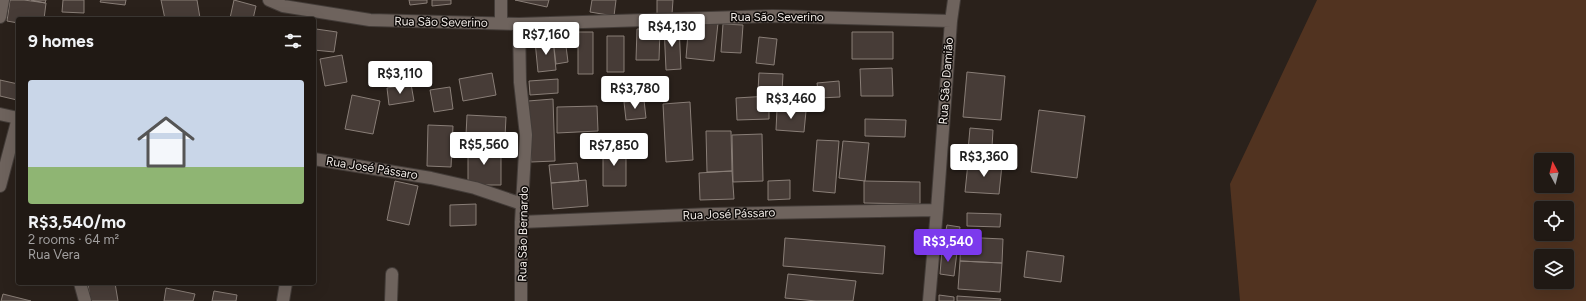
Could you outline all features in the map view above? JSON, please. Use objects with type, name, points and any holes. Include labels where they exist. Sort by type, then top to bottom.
[{"type":"street","points":[[0,17],[3,0]]},
{"type":"street","name":"Rua São Severino","points":[[269,0],[283,6],[370,20],[519,24],[773,16],[951,20]]},
{"type":"street","points":[[500,23],[501,0]]},
{"type":"street","name":"Rua São Damião","points":[[929,301],[951,20],[954,0]]},
{"type":"street","name":"Rua São Bernardo","points":[[519,24],[520,82],[526,135],[521,222],[521,301]]},
{"type":"street","points":[[0,114],[16,118]]},
{"type":"street","points":[[0,186],[16,126]]},
{"type":"street","name":"Rua José Pássaro","points":[[316,159],[431,178],[475,188],[522,204]]},
{"type":"street","name":"Rua José Pássaro","points":[[521,222],[711,214],[937,210]]},
{"type":"street","points":[[391,301],[392,274]]},
{"type":"street","points":[[80,285],[84,301]]},
{"type":"street","points":[[283,301],[286,285]]},
{"type":"shaded area","points":[[1317,0],[1586,0],[1586,301],[1240,301],[1230,184]]},
{"type":"building","points":[[10,0],[46,3],[44,17],[16,17],[16,23],[7,21]]},
{"type":"building","points":[[31,0],[46,0],[45,3]]},
{"type":"building","points":[[63,0],[84,0],[84,13],[62,12]]},
{"type":"building","points":[[101,0],[126,0],[125,5],[100,2]]},
{"type":"building","points":[[161,0],[197,0],[200,17],[165,17]]},
{"type":"building","points":[[234,0],[256,6],[253,17],[230,17]]},
{"type":"building","points":[[409,0],[427,0],[427,3],[410,5]]},
{"type":"building","points":[[432,0],[451,0],[451,4],[432,6]]},
{"type":"building","points":[[515,0],[549,0],[547,7]]},
{"type":"building","points":[[592,0],[616,0],[614,16],[590,12]]},
{"type":"building","points":[[657,0],[673,0],[672,14],[657,14]]},
{"type":"building","points":[[689,21],[718,23],[714,61],[686,58]]},
{"type":"building","points":[[723,24],[743,25],[741,53],[721,52]]},
{"type":"building","points":[[664,26],[679,26],[681,69],[666,70]]},
{"type":"building","points":[[316,29],[337,32],[334,52],[316,50]]},
{"type":"building","points":[[637,29],[660,29],[659,60],[636,60]]},
{"type":"building","points":[[578,32],[593,32],[593,74],[578,74]]},
{"type":"building","points":[[852,32],[893,32],[893,59],[852,59]]},
{"type":"building","points":[[607,36],[624,36],[624,72],[607,72]]},
{"type":"building","points":[[759,37],[777,39],[774,65],[756,63]]},
{"type":"building","points":[[565,38],[568,62],[556,64],[553,39]]},
{"type":"building","points":[[553,39],[556,70],[538,72],[535,41]]},
{"type":"building","points":[[342,55],[347,82],[325,86],[320,59]]},
{"type":"building","points":[[892,68],[893,96],[861,96],[860,69]]},
{"type":"building","points":[[967,72],[1005,76],[1001,120],[963,117]]},
{"type":"building","points":[[492,73],[496,95],[463,101],[459,79]]},
{"type":"building","points":[[759,73],[783,74],[782,92],[758,91]]},
{"type":"building","points":[[558,79],[558,93],[530,95],[529,81]]},
{"type":"building","points":[[0,80],[16,84],[16,100],[0,96]]},
{"type":"building","points":[[839,81],[840,97],[819,98],[817,83]]},
{"type":"building","points":[[411,84],[414,101],[389,105],[387,88]]},
{"type":"building","points":[[450,87],[453,109],[434,112],[430,90]]},
{"type":"building","points":[[352,95],[380,101],[373,134],[345,129]]},
{"type":"building","points":[[769,96],[769,119],[737,120],[736,98]]},
{"type":"building","points":[[553,99],[555,161],[531,162],[528,101]]},
{"type":"building","points":[[644,100],[646,118],[626,120],[624,102]]},
{"type":"building","points":[[690,102],[693,160],[666,162],[663,104]]},
{"type":"building","points":[[597,106],[598,131],[557,133],[557,107]]},
{"type":"building","points":[[777,109],[806,111],[804,132],[776,130]]},
{"type":"building","points":[[1039,110],[1085,116],[1077,178],[1031,172]]},
{"type":"building","points":[[467,115],[506,117],[505,137],[466,135]]},
{"type":"building","points":[[865,119],[906,120],[905,137],[865,136]]},
{"type":"building","points":[[428,125],[453,126],[451,167],[427,166]]},
{"type":"building","points":[[970,128],[993,130],[991,164],[967,162]]},
{"type":"building","points":[[706,131],[731,131],[732,171],[707,172]]},
{"type":"building","points":[[762,134],[763,181],[733,182],[732,135]]},
{"type":"building","points":[[817,140],[839,141],[835,193],[813,191]]},
{"type":"building","points":[[843,141],[869,143],[865,181],[839,178]]},
{"type":"building","points":[[468,147],[501,147],[501,185],[468,185]]},
{"type":"building","points":[[603,148],[626,148],[626,186],[603,186]]},
{"type":"building","points":[[577,163],[579,181],[551,183],[549,165]]},
{"type":"building","points":[[968,163],[1002,165],[999,194],[965,192]]},
{"type":"building","points":[[732,171],[734,199],[700,200],[699,173]]},
{"type":"building","points":[[586,180],[588,206],[553,209],[551,183]]},
{"type":"building","points":[[790,180],[790,199],[768,200],[768,181]]},
{"type":"building","points":[[395,181],[418,186],[409,225],[387,220]]},
{"type":"building","points":[[864,181],[920,182],[920,204],[864,203]]},
{"type":"building","points":[[476,204],[476,225],[450,226],[450,205]]},
{"type":"building","points":[[967,213],[1001,214],[1000,227],[967,226]]},
{"type":"building","points":[[947,225],[960,227],[958,242],[944,240]]},
{"type":"building","points":[[961,237],[1003,239],[1002,263],[960,261]]},
{"type":"building","points":[[785,238],[885,246],[883,274],[783,266]]},
{"type":"building","points":[[942,250],[957,252],[954,276],[940,274]]},
{"type":"building","points":[[1027,251],[1064,256],[1061,282],[1024,277]]},
{"type":"building","points":[[960,261],[1002,263],[1000,292],[958,289]]},
{"type":"building","points":[[788,274],[856,281],[853,301],[816,301],[785,298]]},
{"type":"building","points":[[88,285],[115,285],[118,301],[90,301]]},
{"type":"building","points":[[166,288],[195,294],[193,301],[164,301]]},
{"type":"building","points":[[214,291],[237,295],[236,301],[212,301]]},
{"type":"building","points":[[3,294],[31,301],[1,301]]},
{"type":"building","points":[[939,295],[954,297],[954,301],[939,301]]},
{"type":"building","points":[[957,296],[1001,299],[1000,301],[957,301]]}]
